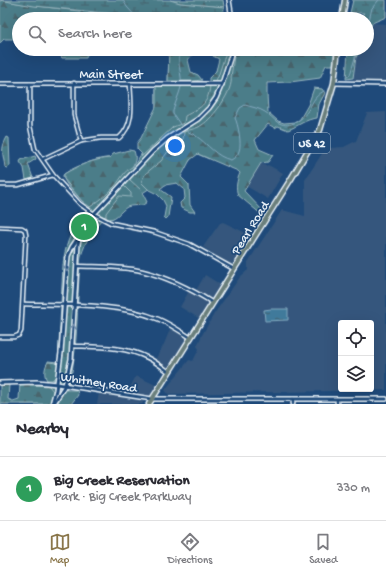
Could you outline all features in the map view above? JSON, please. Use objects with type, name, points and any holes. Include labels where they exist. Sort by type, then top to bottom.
[{"type":"main road","points":[[343,12],[345,0]]},
{"type":"main road","name":"Pearl Road","points":[[149,404],[291,179],[320,130],[334,83],[337,56]]},
{"type":"street","points":[[229,0],[231,12]]},
{"type":"street","points":[[53,404],[62,353],[68,256],[72,247],[94,214],[153,151],[168,138],[198,119],[209,108],[216,98],[222,84],[231,56]]},
{"type":"street","points":[[74,83],[74,115],[81,141]]},
{"type":"street","points":[[43,159],[81,141],[101,138],[119,138],[126,132],[131,111],[130,83]]},
{"type":"street","points":[[334,83],[386,84]]},
{"type":"street","name":"Main Street","points":[[0,84],[222,84]]},
{"type":"street","points":[[30,84],[31,132],[35,149],[53,175],[80,204],[94,214],[111,223],[154,232],[182,241],[211,255],[234,269]]},
{"type":"street","points":[[0,185],[23,184],[53,175]]},
{"type":"street","points":[[0,227],[22,228],[25,230],[26,235],[21,331],[19,335],[14,337],[0,337]]},
{"type":"street","points":[[53,404],[65,385],[71,360],[80,233]]},
{"type":"street","points":[[77,266],[112,267],[141,271],[172,282],[213,303]]},
{"type":"street","points":[[23,304],[74,305],[141,313],[172,326],[190,338]]},
{"type":"street","points":[[72,346],[99,347],[134,352],[148,358],[169,372]]},
{"type":"street","name":"Whitney Road","points":[[0,383],[37,382],[57,384],[152,399],[386,399]]},
{"type":"street","points":[[219,398],[219,404]]},
{"type":"street","points":[[293,399],[293,404]]},
{"type":"street","points":[[337,399],[337,404]]},
{"type":"shaded area","points":[[374,23],[386,24],[386,81],[353,81],[356,57],[374,56]]},
{"type":"shaded area","points":[[386,112],[386,390],[374,390],[374,320],[338,320],[338,391],[168,394],[165,390],[189,360],[193,361],[199,349],[197,346],[214,314],[240,277],[248,270],[248,262],[282,210],[305,216],[305,180],[323,152],[329,148],[344,147],[356,141],[367,113]]},
{"type":"shaded area","points":[[261,163],[283,173],[268,199],[246,186]]},
{"type":"shaded area","points":[[223,222],[252,236],[234,264],[230,265],[203,247],[220,223]]},
{"type":"shaded area","points":[[205,275],[221,285],[212,300],[209,300],[195,292]]},
{"type":"shaded area","points":[[189,291],[207,301],[209,305],[200,319],[180,307]]},
{"type":"shaded area","points":[[171,327],[186,336],[187,339],[168,368],[155,360]]},
{"type":"shaded area","points":[[136,376],[158,386],[151,396],[127,393]]},
{"type":"shaded area","points":[[99,393],[144,401],[142,404],[97,404]]},
{"type":"green space","points":[[0,0],[86,12],[12,12],[12,39],[4,39],[0,43]]},
{"type":"green space","points":[[0,0],[170,0],[180,3],[224,7],[224,12],[96,12],[34,6]]},
{"type":"green space","points":[[170,0],[223,0],[224,7],[180,3]]},
{"type":"green space","points":[[353,0],[386,0],[386,17],[374,22],[374,12],[350,12]]},
{"type":"green space","points":[[61,56],[87,56],[86,58],[62,58]]},
{"type":"green space","points":[[169,56],[184,56],[183,84],[212,83],[221,56],[237,56],[234,77],[209,159],[195,153],[188,163],[138,196],[112,219],[105,216],[93,230],[85,245],[81,256],[79,275],[73,368],[63,404],[21,404],[23,383],[52,384],[54,378],[47,379],[48,361],[58,362],[64,257],[71,234],[79,220],[90,207],[69,187],[63,175],[86,163],[107,158],[115,159],[133,167],[145,148],[156,110],[156,84],[168,83]]},
{"type":"green space","points":[[169,56],[191,56],[188,60],[191,72],[198,75],[202,80],[193,81],[168,81]]},
{"type":"green space","points":[[213,56],[225,56],[218,77],[215,81],[209,82],[209,78],[216,71],[219,59]]},
{"type":"green space","points":[[234,56],[334,56],[333,65],[326,65],[320,78],[267,83],[268,112],[278,121],[284,123],[296,122],[300,119],[308,105],[314,88],[322,89],[325,93],[319,104],[317,118],[306,121],[288,130],[278,126],[275,128],[268,124],[255,140],[259,149],[273,155],[268,162],[261,163],[244,191],[264,212],[262,215],[238,195],[237,184],[240,173],[238,171],[198,154],[190,160],[181,177],[189,185],[190,205],[195,212],[190,212],[181,208],[180,203],[185,198],[184,189],[177,183],[165,185],[160,189],[171,197],[168,217],[166,219],[164,217],[166,206],[163,200],[141,182],[145,174],[161,161],[169,150],[183,139],[184,132],[202,125],[212,116],[226,96],[231,83]]},
{"type":"green space","points":[[348,56],[357,56],[353,78],[346,79]]},
{"type":"green space","points":[[156,85],[210,86],[205,102],[195,111],[185,116],[184,123],[173,127],[141,157],[142,154],[137,149],[137,143],[141,138],[156,107]]},
{"type":"green space","points":[[7,137],[9,138],[10,166],[8,168],[5,167],[3,152],[3,145]]},
{"type":"green space","points":[[129,150],[134,151],[135,155],[135,161],[132,167],[109,192],[90,207],[82,201],[64,179],[64,174],[80,166],[92,161],[110,158],[113,154]]},
{"type":"green space","points":[[35,156],[36,159],[28,164],[33,178],[26,180],[24,168],[20,162],[21,160]]},
{"type":"green space","points":[[129,179],[141,190],[147,202],[143,205],[127,207],[112,219],[106,218],[106,213],[119,196],[131,197],[131,193],[124,186]]},
{"type":"green space","points":[[48,362],[57,363],[57,373],[52,380],[47,380],[45,376],[45,368]]},
{"type":"green space","points":[[20,384],[49,386],[53,391],[50,404],[0,404],[0,385],[9,385],[8,399],[13,401],[19,399]]},
{"type":"green space","points":[[65,390],[77,390],[78,395],[71,404],[57,404]]},
{"type":"water","points":[[288,309],[288,320],[265,321],[264,310]]},
{"type":"waterway","points":[[123,0],[132,12]]},
{"type":"waterway","points":[[371,12],[372,8],[379,0]]},
{"type":"waterway","points":[[179,56],[181,87],[173,114],[182,127]]},
{"type":"waterway","points":[[347,77],[350,75],[355,56]]},
{"type":"waterway","points":[[185,129],[195,135],[216,153],[231,160],[237,155],[240,148],[239,134],[235,118],[240,108],[245,105],[258,109],[267,113],[277,122],[289,125],[301,119],[315,98],[324,91]]},
{"type":"place","name":"Big Creek Reservation","points":[[84,227]]}]
